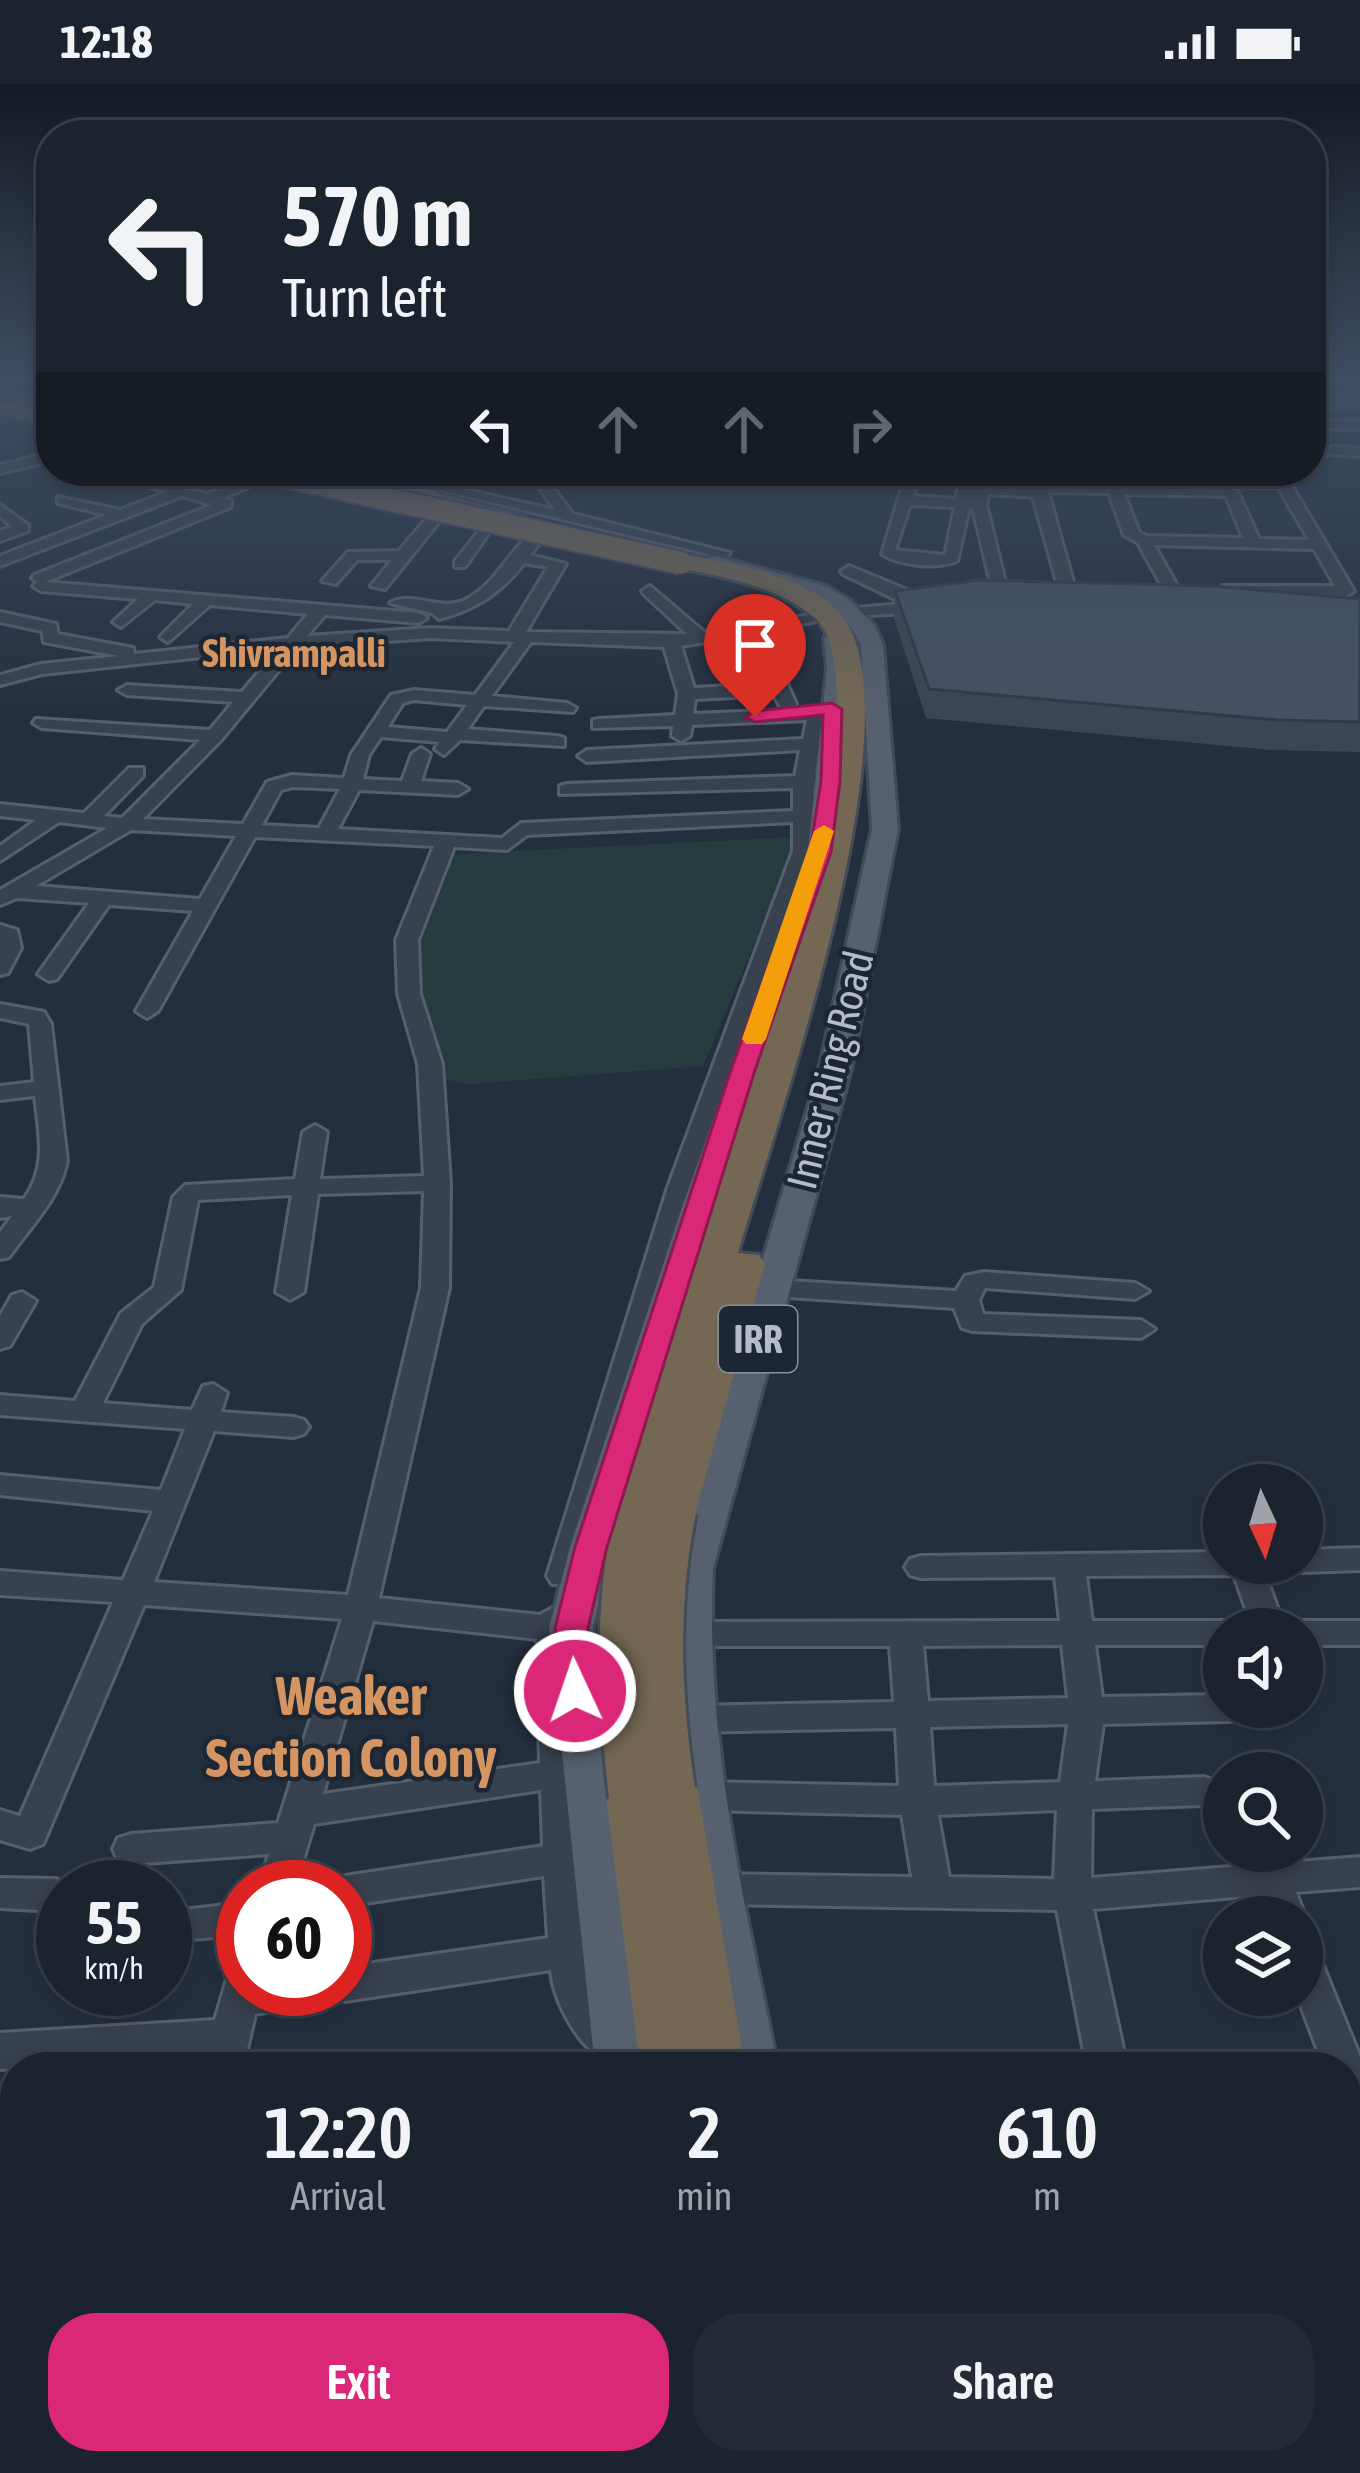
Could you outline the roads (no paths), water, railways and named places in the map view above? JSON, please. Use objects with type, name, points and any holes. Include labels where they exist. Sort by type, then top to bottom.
[{"type":"highway","points":[[367,491],[702,559]]},
{"type":"highway","points":[[409,491],[702,559],[810,603],[838,627],[850,661],[846,794],[833,872],[640,1504],[619,1605],[624,1724],[669,2052]]},
{"type":"highway","points":[[430,491],[772,578],[825,600],[855,626],[868,661],[868,795],[855,874],[660,1561],[656,1605],[660,1721],[712,2052]]},
{"type":"main road","points":[[364,491],[491,520],[555,525],[741,579],[844,616]]},
{"type":"main road","points":[[702,559],[800,584],[844,616]]},
{"type":"main road","name":"Inner Ring Road","points":[[618,2052],[561,1628],[820,852],[817,781],[844,616]]},
{"type":"main road","name":"Inner Ring Road","points":[[749,2052],[690,1719],[685,1634],[692,1568],[836,1070],[885,829],[884,741],[872,645],[844,616]]},
{"type":"street","points":[[0,561],[181,491]]},
{"type":"street","points":[[184,491],[226,504],[41,582],[320,610],[520,637],[671,641],[844,616],[953,592]]},
{"type":"street","points":[[207,497],[221,491]]},
{"type":"street","points":[[438,491],[702,559]]},
{"type":"street","points":[[548,491],[555,525]]},
{"type":"street","points":[[908,491],[885,543],[894,556],[950,560],[971,491]]},
{"type":"street","points":[[905,500],[967,491]]},
{"type":"street","points":[[971,491],[999,598]]},
{"type":"street","points":[[1041,491],[1056,598],[1091,601]]},
{"type":"street","points":[[1115,491],[1132,535],[1212,561],[1275,562],[1319,545]]},
{"type":"street","points":[[1171,491],[1178,508]]},
{"type":"street","points":[[1230,491],[1275,562]]},
{"type":"street","points":[[1212,561],[1275,562],[1349,596],[1290,491]]},
{"type":"street","points":[[63,500],[124,514]]},
{"type":"street","points":[[379,586],[443,508]]},
{"type":"street","points":[[0,509],[22,528],[0,536]]},
{"type":"street","points":[[460,564],[491,520]]},
{"type":"street","points":[[0,680],[25,671],[285,647],[431,626],[453,611],[479,603],[555,525]]},
{"type":"street","points":[[1185,525],[1234,602],[1213,605],[1254,610]]},
{"type":"street","points":[[73,536],[118,547]]},
{"type":"street","points":[[1144,540],[1178,604]]},
{"type":"street","points":[[331,581],[353,555],[406,556]]},
{"type":"street","points":[[450,741],[502,673],[558,564],[519,558]]},
{"type":"street","points":[[844,616],[950,607],[911,602],[849,571]]},
{"type":"street","points":[[257,591],[453,611]]},
{"type":"street","points":[[650,591],[701,638]]},
{"type":"street","points":[[121,622],[152,595]]},
{"type":"street","points":[[168,637],[206,600]]},
{"type":"street","points":[[7,895],[127,824],[215,736],[320,610]]},
{"type":"street","points":[[0,617],[50,628],[50,638],[63,643],[161,657]]},
{"type":"street","points":[[755,630],[791,714]]},
{"type":"street","points":[[671,641],[687,694],[673,824]]},
{"type":"street","points":[[502,673],[530,676]]},
{"type":"street","points":[[687,694],[782,688]]},
{"type":"street","points":[[127,690],[246,698]]},
{"type":"street","points":[[326,834],[352,784],[359,755],[404,696],[567,708]]},
{"type":"street","points":[[599,724],[825,711]]},
{"type":"street","points":[[612,2052],[572,1988],[560,1858],[561,1628],[574,1534],[681,1187],[803,851],[806,816],[817,781],[809,744],[825,711]]},
{"type":"street","points":[[42,723],[215,736]]},
{"type":"street","points":[[376,731],[450,741],[557,742]]},
{"type":"street","points":[[587,756],[809,744]]},
{"type":"street","points":[[409,787],[421,754]]},
{"type":"street","points":[[88,820],[136,772]]},
{"type":"street","points":[[567,790],[817,781]]},
{"type":"street","points":[[147,1010],[280,782],[458,789]]},
{"type":"street","points":[[0,810],[127,824],[511,844],[515,831],[521,829],[806,816]]},
{"type":"street","points":[[0,854],[52,818]]},
{"type":"street","points":[[286,1860],[361,1608],[435,1288],[437,1183],[430,1064],[410,994],[407,940],[447,840]]},
{"type":"street","points":[[7,895],[207,906]]},
{"type":"street","points":[[49,974],[102,900]]},
{"type":"street","points":[[0,931],[9,935],[10,948],[0,968]]},
{"type":"street","points":[[0,1011],[36,1017],[40,1024],[53,1161],[50,1181],[0,1251]]},
{"type":"street","points":[[0,1093],[43,1088]]},
{"type":"street","points":[[290,1292],[314,1132]]},
{"type":"street","points":[[85,1410],[131,1319],[166,1290],[186,1197],[208,1186],[437,1183]]},
{"type":"street","points":[[0,1205],[0,1210],[34,1205]]},
{"type":"street","points":[[1135,1291],[984,1280],[975,1282],[965,1300],[972,1322],[1142,1329]]},
{"type":"street","points":[[772,1288],[965,1300]]},
{"type":"street","points":[[0,1340],[22,1300]]},
{"type":"street","points":[[0,1405],[85,1410],[208,1406],[294,1426]]},
{"type":"street","points":[[0,1825],[30,1834],[172,1502],[208,1406]]},
{"type":"street","points":[[0,1485],[172,1502]]},
{"type":"street","points":[[1323,1560],[1360,1559]]},
{"type":"street","points":[[921,1567],[1203,1564]]},
{"type":"street","points":[[1069,1565],[1081,1633],[1087,1713],[1075,1797],[1072,1894],[1104,2052]]},
{"type":"street","points":[[0,1583],[685,1634],[1203,1633]]},
{"type":"street","points":[[1323,1633],[1360,1634]]},
{"type":"street","points":[[906,1635],[918,1801],[933,1892]]},
{"type":"street","points":[[690,1719],[1203,1709]]},
{"type":"street","points":[[131,1849],[297,1824],[558,1774]]},
{"type":"street","points":[[703,1796],[918,1801],[1203,1791]]},
{"type":"street","points":[[372,1888],[560,1858]]},
{"type":"street","points":[[718,1889],[1072,1894],[1360,1872]]},
{"type":"street","points":[[1271,1878],[1278,1896]]},
{"type":"street","points":[[0,1894],[36,1895]]},
{"type":"street","points":[[372,1980],[568,1952]]},
{"type":"street","points":[[1323,2012],[1339,2052]]},
{"type":"street","points":[[0,2051],[233,2022]]},
{"type":"district","name":"Shivrampalli","points":[[294,653]]},
{"type":"district","name":"Weaker Section Colony","points":[[351,1727]]}]
